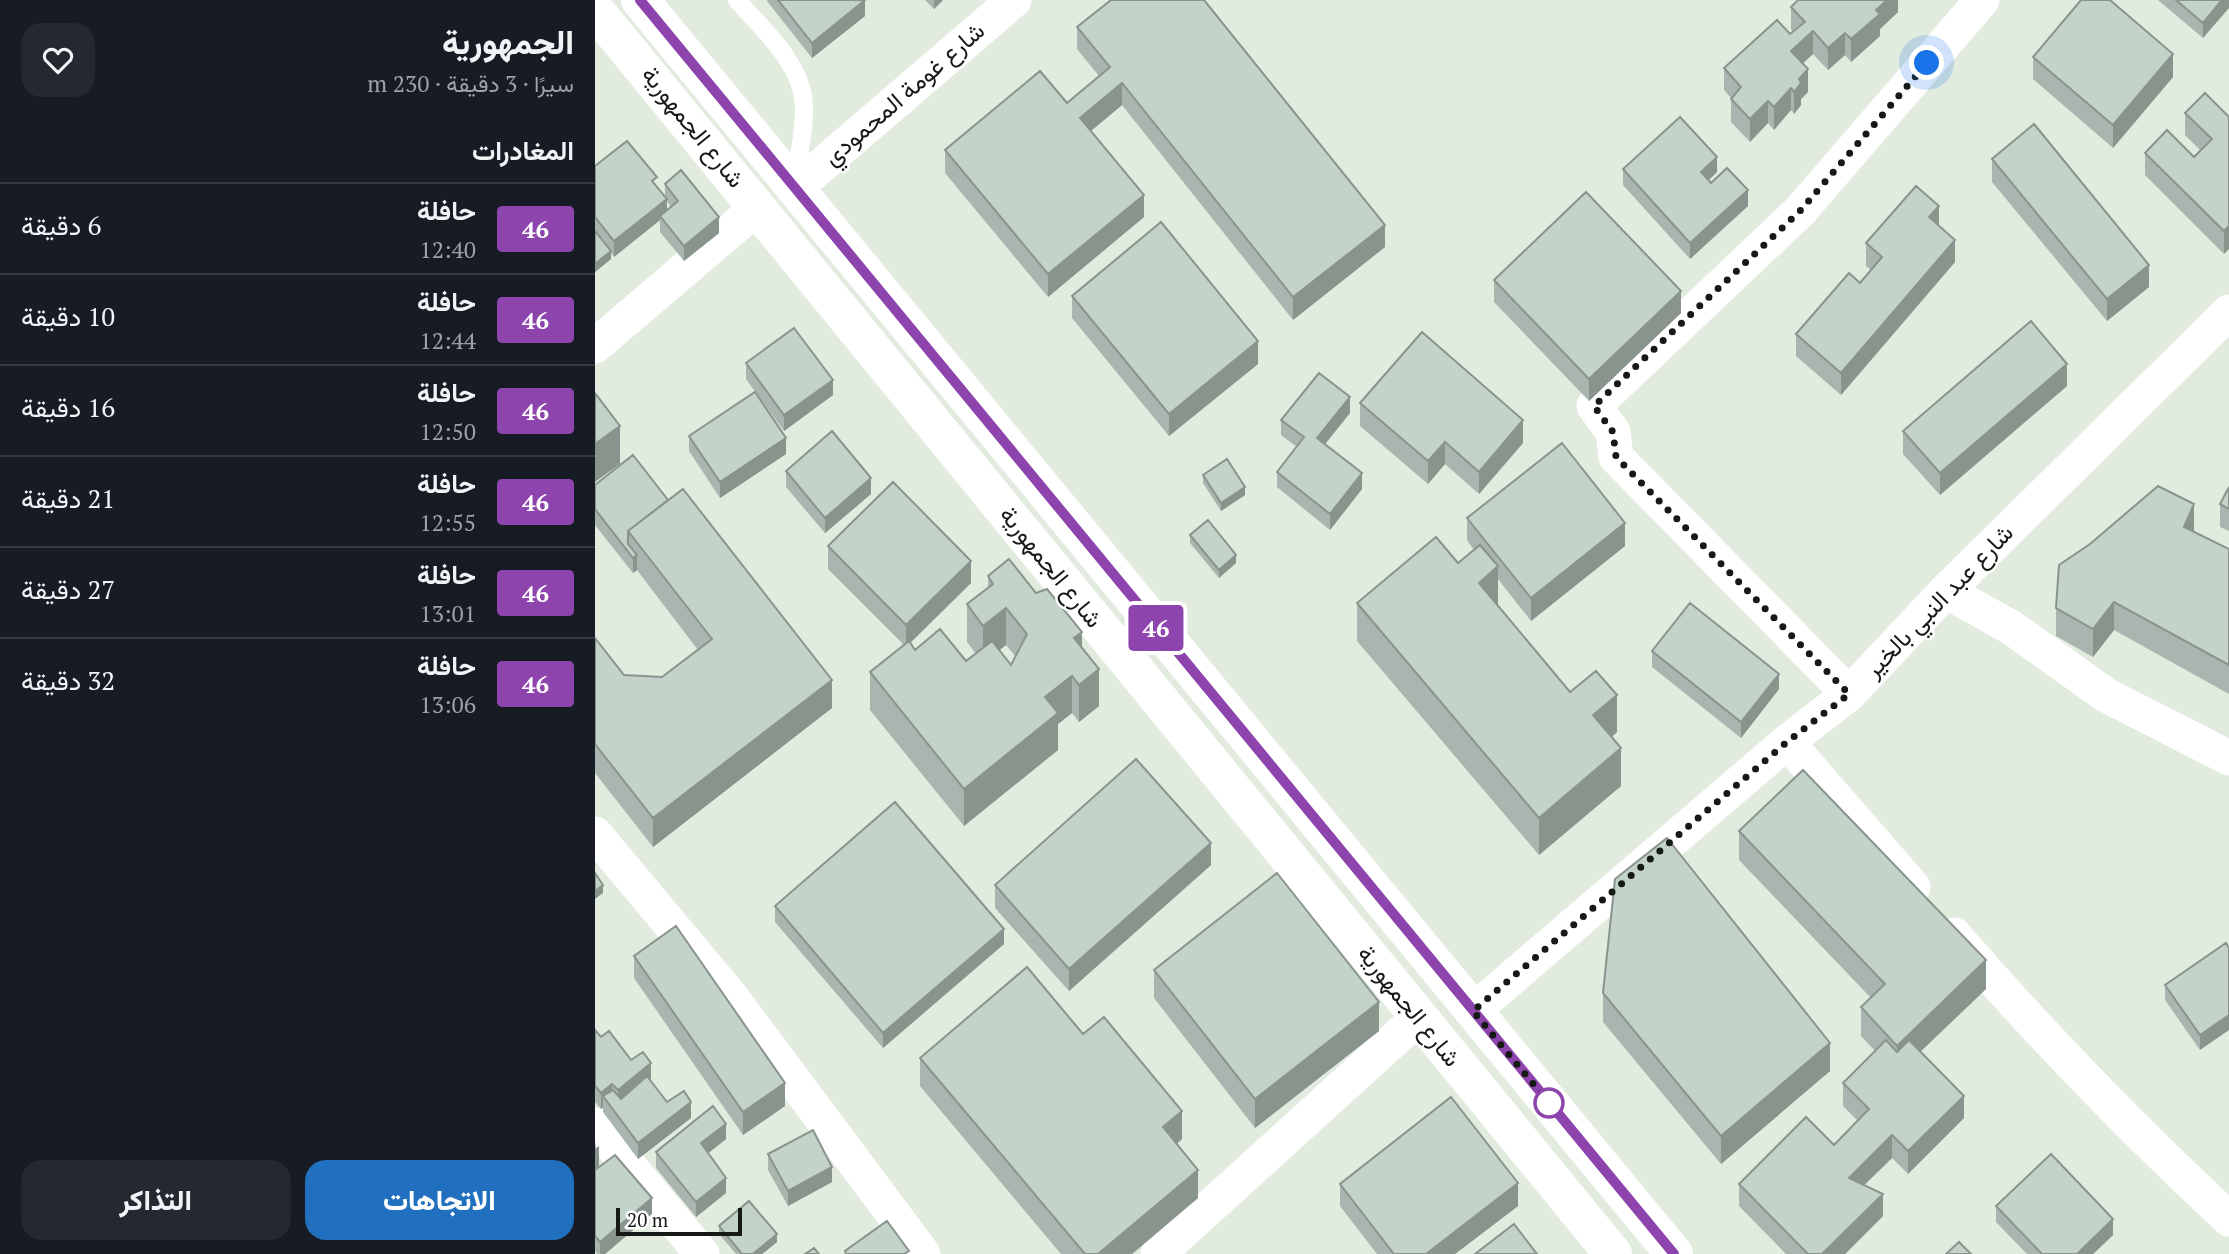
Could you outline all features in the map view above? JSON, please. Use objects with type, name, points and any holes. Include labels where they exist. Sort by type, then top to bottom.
[{"type":"main road","name":"شارع الجمهورية","points":[[640,0],[1674,1254]]},
{"type":"main road","name":"شارع الجمهورية","points":[[595,10],[1613,1254]]},
{"type":"street","name":"شارع غومة المحمودي","points":[[794,189],[1014,0]]},
{"type":"street","points":[[1849,694],[1616,457],[1613,432],[1594,406],[1800,211],[1982,0]]},
{"type":"street","points":[[595,346],[758,207]]},
{"type":"street","name":"شارع عبد النبي بالخير","points":[[1473,1011],[1787,742],[1849,694],[1946,591],[2223,328]]},
{"type":"street","points":[[1946,591],[2012,628],[2106,695],[2229,758]]},
{"type":"street","points":[[1787,742],[2042,1035],[2143,1138],[2229,1219]]},
{"type":"street","points":[[595,834],[732,998],[923,1254]]},
{"type":"street","points":[[1158,1254],[1418,1018]]},
{"type":"street","points":[[595,1125],[702,1254]]},
{"type":"lane","points":[[737,0],[783,54],[801,86],[803,122],[794,189]]},
{"type":"building","points":[[778,0],[865,0],[812,43]]},
{"type":"building","points":[[1111,0],[1204,0],[1385,225],[1293,297],[1122,83],[1080,118],[1144,195],[1048,274],[945,150],[1040,71],[1067,103],[1110,67],[1077,27]]},
{"type":"building","points":[[1798,0],[1887,0],[1876,10],[1880,14],[1851,39],[1845,33],[1828,48],[1813,31],[1791,51],[1808,69],[1799,79],[1801,83],[1794,92],[1791,88],[1774,107],[1768,101],[1750,119],[1731,99],[1741,87],[1724,68],[1777,20],[1790,34],[1805,22],[1791,7]]},
{"type":"building","points":[[2081,0],[2110,0],[2173,54],[2113,125],[2033,57]]},
{"type":"building","points":[[2176,0],[2222,0],[2203,23]]},
{"type":"building","points":[[2205,93],[2229,117],[2229,226],[2224,231],[2145,153],[2167,130],[2194,157],[2212,139],[2185,113]]},
{"type":"building","points":[[1680,117],[1717,157],[1701,172],[1711,183],[1727,168],[1748,190],[1690,243],[1623,169]]},
{"type":"building","points":[[2034,124],[2149,265],[2107,299],[1992,159]]},
{"type":"building","points":[[627,141],[657,177],[652,181],[667,199],[614,241],[595,217],[595,166]]},
{"type":"building","points":[[681,170],[719,217],[684,246],[660,216],[678,201],[665,184]]},
{"type":"building","points":[[1916,186],[1939,206],[1929,217],[1955,240],[1841,373],[1796,334],[1849,273],[1860,283],[1882,257],[1866,243]]},
{"type":"building","points":[[1586,192],[1681,291],[1589,379],[1494,280]]},
{"type":"building","points":[[1161,222],[1258,341],[1169,414],[1072,296]]},
{"type":"building","points":[[595,231],[611,251],[595,264]]},
{"type":"building","points":[[2031,321],[2067,364],[1940,473],[1903,431]]},
{"type":"building","points":[[794,328],[833,380],[784,415],[746,363]]},
{"type":"building","points":[[1422,332],[1523,420],[1479,472],[1445,442],[1428,461],[1360,403]]},
{"type":"building","points":[[1319,373],[1350,397],[1317,438],[1362,473],[1330,514],[1277,472],[1304,437],[1281,420]]},
{"type":"building","points":[[755,392],[786,438],[720,482],[689,436]]},
{"type":"building","points":[[595,393],[620,426],[595,444]]},
{"type":"building","points":[[832,431],[871,478],[825,518],[786,471]]},
{"type":"building","points":[[1562,443],[1625,523],[1531,598],[1467,518]]},
{"type":"building","points":[[633,455],[668,500],[628,531],[628,544],[637,555],[633,558],[595,509],[595,485]]},
{"type":"building","points":[[1227,459],[1245,487],[1221,503],[1203,475]]},
{"type":"building","points":[[893,482],[971,561],[906,625],[828,546]]},
{"type":"building","points":[[2158,486],[2194,504],[2184,527],[2229,549],[2229,665],[2114,602],[2093,629],[2056,608],[2059,565],[2090,544]]},
{"type":"building","points":[[2229,487],[2229,509],[2220,504]]},
{"type":"building","points":[[683,489],[832,680],[653,818],[595,744],[595,638],[624,675],[662,677],[712,639],[628,531]]},
{"type":"building","points":[[1208,520],[1236,555],[1219,570],[1190,535]]},
{"type":"building","points":[[1436,537],[1458,563],[1480,545],[1498,566],[1479,583],[1570,692],[1596,671],[1617,695],[1593,715],[1621,748],[1539,818],[1357,603]]},
{"type":"building","points":[[1009,559],[1036,593],[1047,589],[1082,632],[1074,638],[1099,669],[1079,685],[1072,676],[1045,697],[1058,713],[964,789],[870,672],[909,641],[915,650],[940,629],[966,661],[992,641],[1011,665],[1027,634],[1006,608],[983,626],[967,604],[993,584],[988,576]]},
{"type":"building","points":[[1690,603],[1779,674],[1741,722],[1652,651]]},
{"type":"building","points":[[1136,759],[1211,843],[1069,969],[995,885]]},
{"type":"building","points":[[1803,770],[1986,960],[1897,1046],[1861,1007],[1885,984],[1739,831]]},
{"type":"building","points":[[895,802],[1004,929],[883,1033],[775,906]]},
{"type":"building","points":[[1667,838],[1830,1043],[1721,1136],[1603,993],[1615,879]]},
{"type":"building","points":[[595,873],[603,885],[595,891]]},
{"type":"building","points":[[1277,873],[1379,1002],[1255,1099],[1154,970]]},
{"type":"building","points":[[676,926],[785,1083],[743,1112],[634,956]]},
{"type":"building","points":[[2226,943],[2229,948],[2229,1015],[2200,1035],[2165,985]]},
{"type":"building","points":[[1027,967],[1083,1034],[1104,1017],[1182,1111],[1163,1127],[1198,1170],[1098,1254],[1085,1254],[920,1058]]},
{"type":"building","points":[[595,1030],[601,1037],[609,1031],[631,1060],[643,1052],[651,1063],[618,1090],[612,1084],[601,1093],[595,1086]]},
{"type":"building","points":[[1886,1040],[1897,1052],[1909,1040],[1964,1096],[1908,1151],[1892,1135],[1849,1178],[1883,1194],[1822,1254],[1808,1254],[1739,1184],[1806,1117],[1834,1145],[1869,1109],[1843,1083]]},
{"type":"building","points":[[647,1076],[667,1102],[684,1091],[691,1102],[638,1143],[603,1096],[613,1090],[621,1099]]},
{"type":"building","points":[[1451,1097],[1518,1183],[1426,1254],[1394,1254],[1340,1184]]},
{"type":"building","points":[[713,1106],[726,1124],[701,1143],[726,1178],[696,1202],[656,1152]]},
{"type":"building","points":[[813,1130],[832,1167],[788,1191],[768,1154]]},
{"type":"building","points":[[2051,1154],[2113,1219],[2077,1254],[2042,1254],[1996,1206]]},
{"type":"building","points":[[615,1155],[652,1198],[600,1242],[595,1236],[595,1170]]},
{"type":"building","points":[[749,1201],[777,1234],[753,1254],[742,1254],[719,1226]]},
{"type":"building","points":[[887,1221],[909,1251],[904,1254],[846,1254],[845,1251]]},
{"type":"building","points":[[1514,1224],[1537,1254],[1475,1254]]},
{"type":"building","points":[[1959,1242],[1971,1254],[1946,1254]]},
{"type":"building","points":[[814,1248],[819,1254],[805,1254]]},
{"type":"bus line","name":"46","points":[[640,0],[1674,1254]]},
{"type":"route","points":[[1549,1103],[1473,1011],[1787,742],[1849,694],[1616,457],[1613,432],[1594,406],[1800,211],[1927,63]]}]
